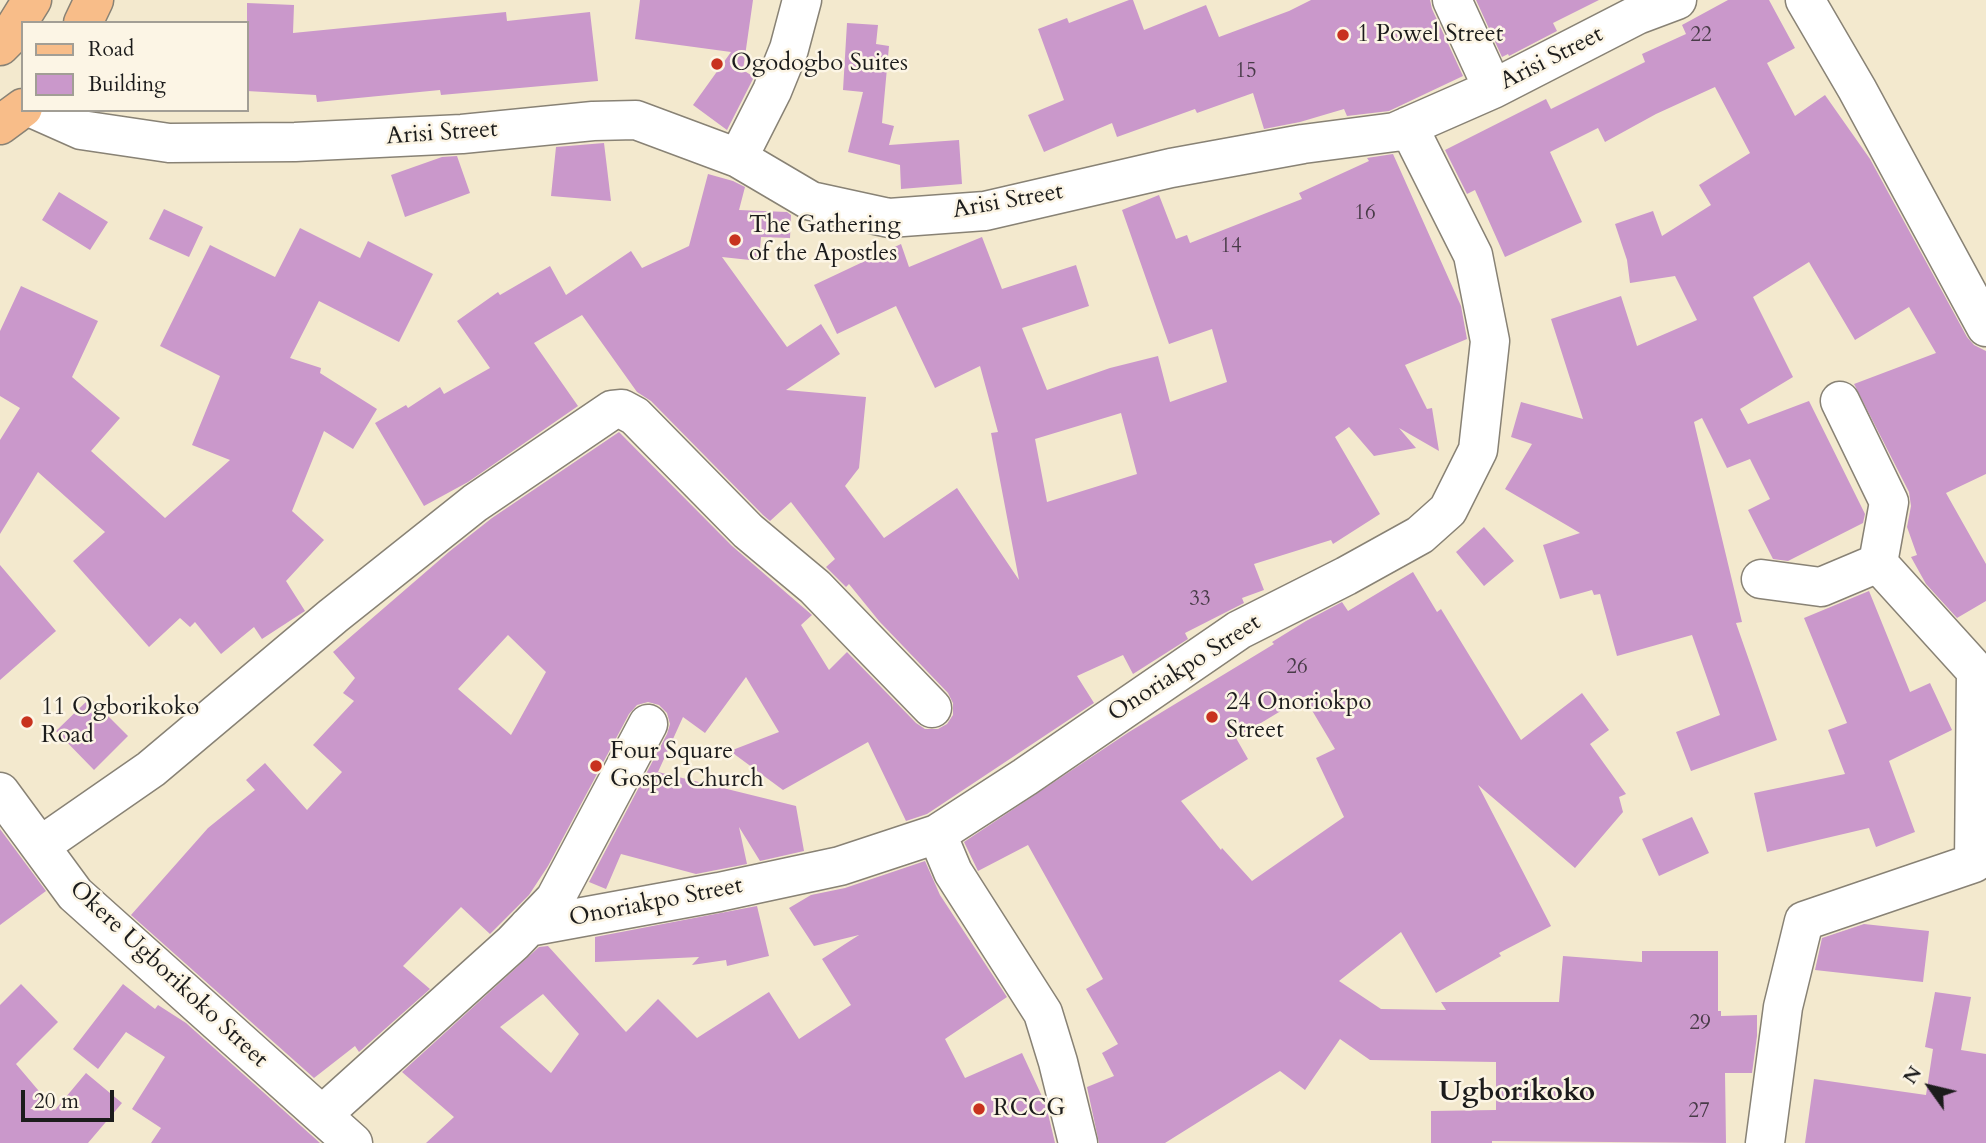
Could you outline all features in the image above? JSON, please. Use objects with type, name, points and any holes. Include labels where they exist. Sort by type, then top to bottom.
[{"type":"main road","points":[[0,46],[9,37],[32,0]]},
{"type":"main road","points":[[84,21],[94,0]]},
{"type":"main road","points":[[0,125],[21,109]]},
{"type":"street","points":[[738,158],[789,49],[802,0]]},
{"type":"street","points":[[1452,0],[1493,89]]},
{"type":"street","name":"Arisi Street","points":[[40,112],[80,130],[169,143],[295,142],[636,120],[738,158],[811,201],[889,218],[985,211],[1171,168],[1303,144],[1395,132],[1493,89],[1637,15],[1677,0]]},
{"type":"street","points":[[1805,0],[1857,89],[1986,327]]},
{"type":"street","name":"Onoriakpo Street","points":[[528,928],[840,866],[937,834],[1239,630],[1420,535],[1448,510],[1478,450],[1490,341],[1473,255],[1408,126]]},
{"type":"street","points":[[1840,401],[1889,502],[1878,563]]},
{"type":"street","points":[[40,846],[152,769],[334,616],[475,503],[612,410],[622,410],[635,416],[748,531],[816,587],[932,708]]},
{"type":"street","points":[[1761,579],[1821,587],[1878,563]]},
{"type":"street","points":[[1765,1143],[1783,1007],[1804,921],[1974,863],[1981,669],[1878,563]]},
{"type":"street","points":[[322,1115],[528,928],[555,900],[648,724]]},
{"type":"street","name":"Okere Ugborikoko Street","points":[[0,792],[75,894],[353,1143]]},
{"type":"street","points":[[937,834],[953,872],[1043,1013],[1078,1143]]},
{"type":"building","points":[[640,0],[753,0],[743,70],[754,77],[727,130],[693,105],[731,52],[635,39]]},
{"type":"building","points":[[1133,0],[1144,30],[1206,5],[1219,37],[1311,0],[1430,0],[1463,76],[1389,111],[1347,116],[1344,109],[1264,129],[1253,93],[1197,113],[1195,109],[1117,137],[1112,123],[1044,152],[1028,115],[1064,100],[1038,29],[1067,18],[1069,23]]},
{"type":"building","points":[[1476,0],[1599,0],[1553,23],[1557,31],[1502,57]]},
{"type":"building","points":[[1728,0],[1769,0],[1795,48],[1767,63],[1795,116],[1825,95],[1870,159],[1967,337],[1974,345],[1986,351],[1986,474],[1946,493],[1986,564],[1986,601],[1957,618],[1926,584],[1911,557],[1917,555],[1907,527],[1911,506],[1909,492],[1854,384],[1936,353],[1909,307],[1855,340],[1809,262],[1753,297],[1793,377],[1740,409],[1748,424],[1809,401],[1865,514],[1863,523],[1788,561],[1773,559],[1748,510],[1770,499],[1750,459],[1727,468],[1702,418],[1694,422],[1742,622],[1736,623],[1777,740],[1691,771],[1676,732],[1720,715],[1692,635],[1617,656],[1600,594],[1594,595],[1592,590],[1560,599],[1543,545],[1580,533],[1505,489],[1532,444],[1511,437],[1521,402],[1583,419],[1551,319],[1621,296],[1637,346],[1697,320],[1675,276],[1630,283],[1627,260],[1615,224],[1653,211],[1662,236],[1711,205],[1699,185],[1750,153],[1715,87],[1656,114],[1605,142],[1598,128],[1550,152],[1582,222],[1505,257],[1475,190],[1467,194],[1445,150],[1546,99],[1551,109],[1645,62],[1642,54],[1686,34],[1682,25]]},
{"type":"building","points":[[247,3],[294,5],[293,33],[506,12],[507,21],[590,12],[598,81],[441,95],[440,90],[317,102],[316,95],[248,91]]},
{"type":"building","points":[[847,23],[878,25],[876,44],[889,46],[882,123],[894,126],[889,145],[959,140],[962,184],[901,189],[900,165],[848,152],[863,92],[843,90]]},
{"type":"building","points":[[604,143],[611,201],[551,196],[556,147]]},
{"type":"building","points":[[1393,154],[1461,306],[1467,339],[1405,365],[1427,409],[1432,408],[1439,451],[1399,428],[1416,448],[1374,456],[1349,427],[1335,437],[1380,514],[1333,544],[1331,540],[1254,564],[1264,590],[1242,598],[1244,603],[1185,633],[1188,639],[1133,674],[1123,655],[1077,676],[1094,703],[927,814],[906,821],[868,742],[783,790],[730,751],[779,732],[746,677],[705,733],[683,717],[658,772],[796,806],[804,851],[760,861],[739,827],[747,864],[696,874],[621,854],[606,889],[589,882],[670,724],[667,713],[659,705],[648,702],[637,705],[629,714],[548,866],[529,895],[490,934],[461,907],[403,966],[430,989],[359,1052],[355,1046],[314,1078],[131,915],[208,828],[255,790],[246,780],[265,763],[307,810],[342,772],[313,745],[354,701],[343,693],[355,678],[333,652],[492,518],[619,432],[732,546],[812,615],[801,625],[829,670],[847,652],[925,729],[938,729],[947,724],[953,715],[953,703],[948,693],[879,621],[849,584],[846,587],[826,567],[835,559],[791,502],[770,521],[763,515],[651,401],[637,392],[582,315],[534,343],[578,406],[468,482],[424,506],[375,423],[406,405],[408,408],[440,387],[444,394],[490,368],[457,321],[498,292],[500,295],[550,266],[566,295],[631,251],[642,268],[689,246],[708,174],[745,187],[739,210],[787,212],[791,215],[790,238],[761,237],[759,261],[722,257],[787,347],[821,324],[840,354],[786,390],[866,397],[859,468],[845,486],[884,538],[957,488],[1019,580],[991,433],[998,432],[980,366],[935,388],[896,306],[837,334],[814,285],[901,244],[909,267],[982,237],[1002,289],[1076,265],[1089,306],[1022,328],[1047,390],[1110,368],[1158,356],[1170,402],[1227,382],[1212,329],[1169,344],[1122,210],[1159,195],[1176,239],[1187,235],[1190,243],[1302,199],[1299,193],[1369,161],[1367,158]],"holes":[[[1121,413],[1137,474],[1047,502],[1035,439]],[[508,635],[546,672],[511,735],[458,689]]]},
{"type":"building","points":[[457,156],[470,193],[405,217],[391,175],[442,157]]},
{"type":"building","points":[[59,192],[108,222],[90,250],[42,220]]},
{"type":"building","points":[[164,209],[203,227],[189,257],[149,239]]},
{"type":"building","points":[[300,228],[360,258],[368,241],[433,274],[399,342],[319,301],[290,358],[321,368],[320,373],[377,409],[353,449],[324,431],[292,511],[324,540],[286,581],[305,611],[262,639],[254,627],[221,654],[195,622],[190,627],[180,618],[149,647],[73,561],[105,532],[38,472],[0,534],[0,440],[20,408],[0,396],[0,331],[21,286],[98,321],[72,377],[120,418],[91,451],[165,518],[230,460],[192,445],[220,376],[160,346],[210,245],[275,277]]},
{"type":"building","points":[[1484,527],[1514,561],[1484,586],[1456,552]]},
{"type":"building","points":[[0,565],[56,631],[0,680]]},
{"type":"building","points":[[1413,572],[1437,612],[1441,609],[1521,740],[1582,693],[1609,730],[1590,744],[1626,794],[1619,797],[1623,812],[1575,868],[1478,785],[1551,926],[1499,953],[1501,956],[1436,993],[1401,932],[1339,981],[1381,1009],[1446,1010],[1441,1002],[1559,1002],[1563,956],[1642,962],[1642,951],[1718,951],[1718,1011],[1721,1011],[1721,1016],[1757,1015],[1752,1073],[1725,1073],[1726,1143],[1431,1143],[1431,1111],[1496,1110],[1496,1062],[1370,1060],[1340,1039],[1305,1090],[1280,1071],[1165,1143],[1099,1143],[1087,1087],[1114,1076],[1102,1053],[1118,1044],[1086,989],[1103,979],[1028,845],[978,871],[964,842],[1129,732],[1274,644],[1272,642],[1306,621],[1342,602],[1348,611]],"holes":[[[1304,697],[1335,749],[1316,758],[1344,817],[1252,881],[1222,848],[1221,850],[1181,801],[1248,759],[1236,738]]]},
{"type":"building","points":[[1869,591],[1910,692],[1930,683],[1952,730],[1889,761],[1915,832],[1876,847],[1869,828],[1767,852],[1754,793],[1845,774],[1828,730],[1847,723],[1804,618]]},
{"type":"building","points":[[90,698],[128,736],[94,770],[56,731]]},
{"type":"building","points":[[1692,817],[1709,853],[1659,876],[1642,839]]},
{"type":"building","points":[[0,829],[46,891],[0,925]]},
{"type":"building","points":[[925,861],[940,895],[1007,997],[945,1039],[965,1078],[1022,1053],[1046,1105],[1055,1143],[426,1143],[454,1117],[402,1072],[539,947],[548,946],[626,1032],[658,999],[697,1038],[769,992],[799,1039],[851,1005],[822,959],[859,935],[814,946],[789,908],[811,895],[845,888]],"holes":[[[543,994],[579,1034],[551,1073],[500,1027]]]},
{"type":"building","points":[[757,906],[769,956],[727,966],[726,960],[692,965],[699,957],[595,962],[595,937]]},
{"type":"building","points":[[1864,924],[1929,931],[1923,982],[1815,970],[1822,938]]},
{"type":"building","points":[[21,984],[58,1022],[16,1064],[55,1110],[86,1073],[122,1103],[88,1143],[0,1143],[0,1005]]},
{"type":"building","points":[[123,984],[155,1009],[158,1005],[186,1023],[320,1143],[151,1143],[161,1128],[132,1109],[165,1057],[126,1032],[98,1069],[73,1049]]},
{"type":"building","points":[[1935,992],[1971,997],[1961,1050],[1986,1054],[1986,1143],[1805,1143],[1814,1079],[1926,1095],[1933,1049],[1925,1047]]},
{"type":"place","name":"1 Powel Street","points":[[1343,35]]},
{"type":"place","name":"Ogodogbo Suites","points":[[717,64]]},
{"type":"place","name":"The Gathering of the Apostles","points":[[735,240]]},
{"type":"place","name":"24 Onoriokpo Street","points":[[1212,717]]},
{"type":"place","name":"11 Ogborikoko Road","points":[[27,722]]},
{"type":"place","name":"Four Square Gospel Church","points":[[596,766]]},
{"type":"place","name":"RCCG","points":[[979,1109]]},
{"type":"district","name":"Ugborikoko","points":[[1517,1094]]}]
